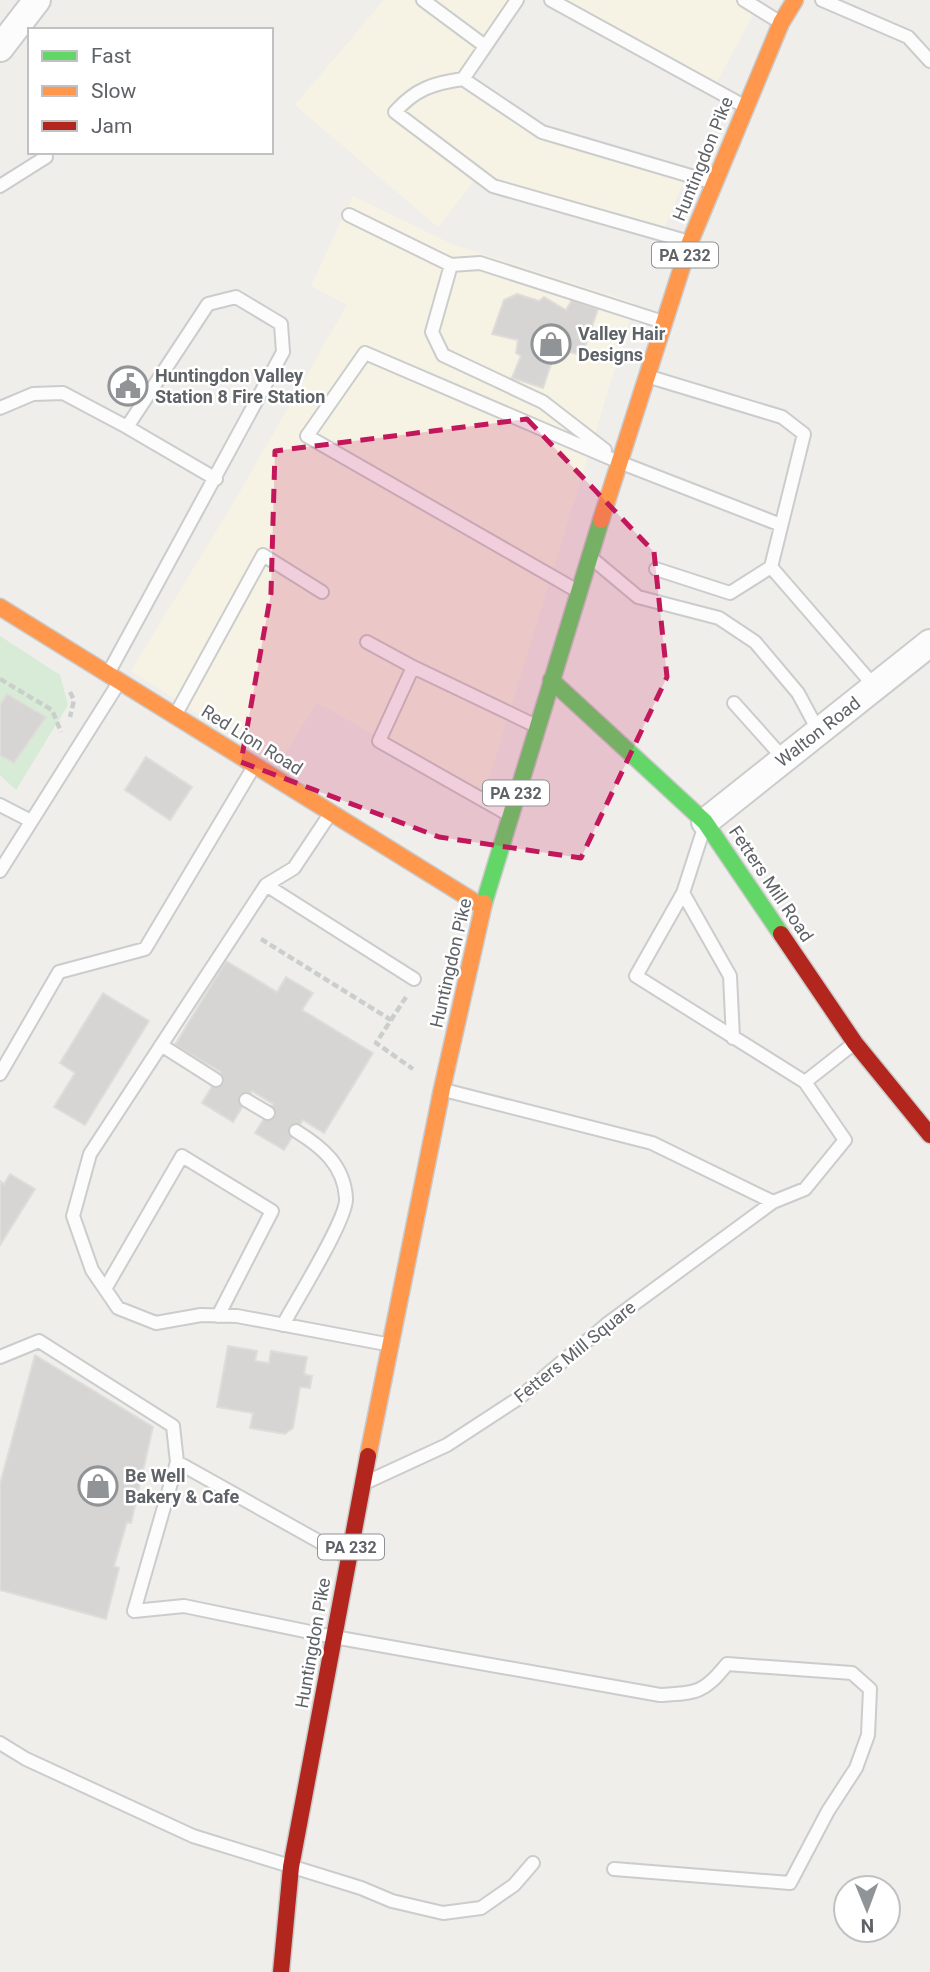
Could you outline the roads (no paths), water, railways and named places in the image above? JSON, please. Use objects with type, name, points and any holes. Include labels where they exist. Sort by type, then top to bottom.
[{"type":"main road","name":"Huntingdon Pike","points":[[281,1972],[291,1867],[348,1558],[393,1346],[442,1089],[482,906],[578,591],[690,242],[781,23],[795,0]]},
{"type":"main road","name":"Red Lion Road","points":[[0,607],[482,906]]},
{"type":"main road","name":"Fetters Mill Road","points":[[551,680],[705,822],[855,1043],[929,1133]]},
{"type":"street","points":[[0,48],[37,0]]},
{"type":"street","name":"Walton Road","points":[[705,822],[930,643]]},
{"type":"lane","points":[[423,0],[485,46]]},
{"type":"lane","points":[[463,79],[517,0]]},
{"type":"lane","points":[[551,0],[745,106]]},
{"type":"lane","points":[[744,0],[781,23]]},
{"type":"lane","points":[[821,0],[908,37],[930,61]]},
{"type":"lane","points":[[690,242],[493,186],[395,112],[408,97],[433,83],[463,79],[542,132],[713,183]]},
{"type":"lane","points":[[0,186],[46,157]]},
{"type":"lane","points":[[349,215],[451,265],[480,263],[664,322]]},
{"type":"lane","points":[[451,265],[432,332],[443,355],[543,402],[619,462]]},
{"type":"lane","points":[[0,871],[114,678],[284,352],[281,324],[236,297],[208,304],[127,427]]},
{"type":"lane","points":[[578,591],[307,436],[365,353],[619,462],[781,524]]},
{"type":"lane","points":[[647,376],[782,417],[804,434],[771,567],[730,593],[656,569]]},
{"type":"lane","points":[[0,408],[33,394],[63,393],[216,479]]},
{"type":"lane","points":[[175,715],[263,555],[322,592]]},
{"type":"lane","points":[[589,556],[638,597],[719,618],[755,642],[798,693],[819,732]]},
{"type":"lane","points":[[771,567],[875,687]]},
{"type":"lane","points":[[366,642],[536,726]]},
{"type":"lane","points":[[413,667],[379,741],[510,815]]},
{"type":"lane","points":[[734,703],[784,759]]},
{"type":"lane","points":[[0,1074],[59,972],[145,949],[254,765]]},
{"type":"lane","points":[[0,805],[31,821]]},
{"type":"lane","points":[[332,811],[294,868],[266,884],[90,1154],[73,1216],[92,1270],[118,1308],[156,1323],[201,1315],[218,1316],[283,1325],[393,1346]]},
{"type":"lane","points":[[705,822],[683,893],[636,976],[805,1082],[855,1043]]},
{"type":"lane","points":[[266,884],[414,979]]},
{"type":"lane","points":[[683,893],[730,976],[733,1038]]},
{"type":"lane","points":[[161,1045],[216,1080]]},
{"type":"lane","name":"Fetters Mill Square","points":[[365,1483],[447,1445],[519,1398],[607,1324],[773,1202],[805,1189],[845,1140],[805,1082]]},
{"type":"lane","points":[[442,1089],[652,1143],[773,1202]]},
{"type":"lane","points":[[246,1100],[268,1113]]},
{"type":"lane","points":[[283,1325],[336,1228],[347,1200],[340,1172],[323,1147],[296,1131]]},
{"type":"lane","points":[[105,1289],[182,1156],[272,1211],[218,1316]]},
{"type":"lane","points":[[0,1357],[39,1341],[173,1426],[177,1462],[134,1611],[184,1606],[334,1637],[660,1695],[686,1694],[709,1686],[727,1664],[852,1673],[870,1689],[868,1735],[856,1768],[828,1811],[790,1883],[614,1869]]},
{"type":"lane","points":[[177,1462],[348,1558]]},
{"type":"lane","points":[[0,1743],[26,1759],[193,1836],[392,1901],[443,1913],[481,1908],[514,1885],[533,1863]]},
{"type":"place","name":"Valley Hair Designs","points":[[551,344]]},
{"type":"place","name":"Huntingdon Valley Station 8 Fire Station","points":[[128,386]]},
{"type":"place","name":"Be Well Bakery & Cafe","points":[[98,1486]]}]
